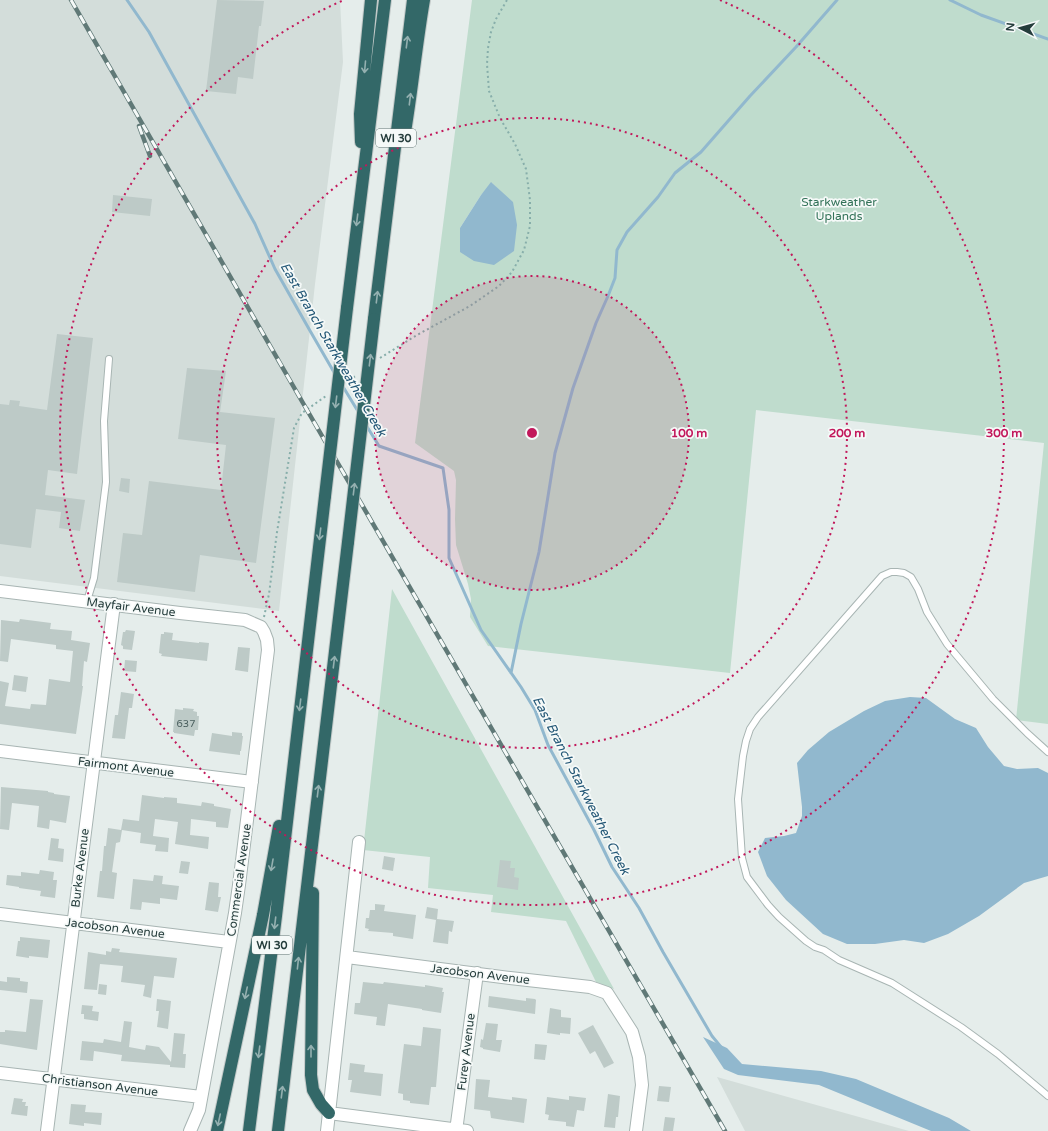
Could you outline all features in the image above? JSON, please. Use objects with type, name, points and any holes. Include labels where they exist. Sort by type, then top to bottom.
[{"type":"highway","points":[[362,182],[360,114],[371,0]]},
{"type":"highway","name":"WI 30","points":[[249,1131],[385,0]]},
{"type":"highway","name":"WI 30","points":[[278,1131],[413,0]]},
{"type":"highway","points":[[380,275],[409,107],[424,0]]},
{"type":"highway","points":[[217,1131],[263,915],[275,846],[294,759]]},
{"type":"highway","points":[[313,829],[311,1075],[313,1090],[321,1104],[329,1113]]},
{"type":"street","name":"Mayfair Avenue","points":[[0,591],[245,620],[261,627]]},
{"type":"street","name":"Burke Avenue","points":[[47,1131],[114,604]]},
{"type":"street","name":"Commercial Avenue","points":[[190,1131],[199,1110],[239,885],[268,650],[267,640],[261,627]]},
{"type":"street","name":"Fairmont Avenue","points":[[0,751],[252,782]]},
{"type":"street","points":[[327,1131],[359,842]]},
{"type":"street","name":"Jacobson Avenue","points":[[0,914],[230,942]]},
{"type":"street","name":"Jacobson Avenue","points":[[347,957],[590,987],[607,993],[632,1032],[639,1057],[642,1085],[636,1131]]},
{"type":"street","name":"Furey Avenue","points":[[460,1131],[476,973]]},
{"type":"street","name":"Christianson Avenue","points":[[0,1073],[201,1097]]},
{"type":"street","points":[[329,1113],[460,1131]]},
{"type":"lane","points":[[87,601],[94,578],[106,482],[104,421],[109,359]]},
{"type":"lane","points":[[1048,752],[993,699],[947,644],[927,612],[918,589],[911,577],[904,573],[891,572],[882,576],[758,717],[750,729],[746,741],[738,799],[742,858],[747,877],[779,917],[815,947],[824,950],[839,960],[892,983],[961,1027],[998,1054],[1048,1096]]},
{"type":"path","points":[[379,359],[417,335],[470,306],[499,286],[512,272],[524,250],[530,226],[530,200],[526,169],[515,144],[500,118],[489,91],[486,64],[491,32],[496,19],[507,0]]},
{"type":"path","points":[[261,627],[269,594],[277,532],[294,428],[302,413],[328,395]]},
{"type":"shaded area","points":[[0,0],[340,0],[343,62],[315,284],[279,611],[0,576]]},
{"type":"shaded area","points":[[717,1077],[909,1131],[745,1131]]},
{"type":"green space","name":"Starkweather Uplands","points":[[472,0],[1048,0],[1048,724],[1016,720],[1044,443],[756,410],[730,673],[488,646],[470,617],[471,599],[456,545],[456,480],[454,471],[415,443]],"holes":[[[492,183],[501,192],[460,228],[481,195]]]},
{"type":"green space","points":[[392,589],[614,989],[596,982],[566,921],[491,912],[493,895],[428,888],[430,857],[363,850]]},
{"type":"water","points":[[491,182],[513,202],[517,225],[514,251],[494,265],[474,261],[460,252],[460,228]]},
{"type":"water","points":[[910,697],[926,698],[955,719],[976,728],[988,747],[1004,766],[1017,769],[1038,768],[1048,773],[1048,876],[1024,883],[979,916],[948,934],[924,943],[904,940],[875,944],[847,944],[823,934],[786,900],[767,876],[758,852],[765,838],[796,833],[802,816],[797,763],[808,750],[829,732],[864,711],[885,701]]},
{"type":"water","points":[[703,1037],[727,1048],[742,1064],[821,1071],[856,1079],[949,1118],[971,1131],[931,1131],[819,1085],[738,1075],[724,1069]]},
{"type":"building","points":[[217,0],[264,1],[261,26],[259,26],[253,79],[238,77],[236,94],[206,91]]},
{"type":"building","points":[[113,195],[152,199],[150,216],[112,212]]},
{"type":"building","points":[[57,334],[93,338],[77,474],[48,470],[45,495],[85,500],[80,531],[59,528],[61,512],[36,509],[31,548],[0,544],[0,404],[9,405],[10,400],[20,401],[19,406],[47,410]]},
{"type":"building","points":[[187,368],[226,371],[220,412],[275,418],[256,563],[200,555],[195,592],[117,582],[123,533],[142,535],[149,481],[221,490],[226,445],[178,439]]},
{"type":"building","points":[[121,478],[130,479],[129,493],[119,491]]},
{"type":"building","points":[[20,619],[51,623],[50,629],[72,631],[71,640],[90,643],[87,662],[84,661],[83,686],[76,734],[0,724],[0,681],[9,683],[5,706],[30,709],[31,704],[46,705],[49,679],[70,682],[73,651],[56,649],[56,645],[11,639],[8,662],[0,661],[1,620],[19,622]]},
{"type":"building","points":[[126,630],[135,631],[132,650],[123,649],[123,646],[121,645],[123,632]]},
{"type":"building","points":[[164,632],[173,633],[172,640],[209,643],[207,661],[161,656],[162,654],[159,653],[161,634],[164,634]]},
{"type":"building","points":[[238,647],[250,648],[248,672],[235,670]]},
{"type":"building","points":[[125,660],[137,661],[136,672],[124,671]]},
{"type":"building","points":[[14,675],[28,677],[26,692],[12,690]]},
{"type":"building","points":[[121,692],[134,694],[132,708],[129,708],[125,739],[112,738],[115,715],[118,715]]},
{"type":"building","points":[[183,708],[194,709],[193,711],[197,712],[197,716],[199,716],[198,730],[195,730],[194,736],[173,732],[175,709],[183,710]]},
{"type":"building","points":[[232,732],[242,733],[243,736],[240,755],[209,751],[212,733],[232,736]]},
{"type":"building","points":[[1,787],[48,791],[54,794],[70,796],[66,823],[50,820],[49,829],[37,827],[39,806],[12,803],[9,830],[0,829]]},
{"type":"building","points":[[142,795],[177,798],[177,803],[201,806],[202,802],[231,809],[228,828],[216,827],[216,822],[191,819],[190,835],[209,837],[208,849],[175,844],[178,822],[155,819],[153,836],[169,838],[168,852],[155,851],[156,845],[140,843],[141,833],[122,830],[120,842],[116,843],[112,872],[117,873],[114,899],[97,897],[108,828],[121,830],[123,819],[139,821]]},
{"type":"building","points":[[51,838],[59,839],[58,848],[64,849],[63,862],[48,860]]},
{"type":"building","points":[[384,856],[395,858],[393,871],[382,869]]},
{"type":"building","points":[[500,860],[511,861],[510,868],[515,868],[514,877],[519,878],[518,890],[497,887]]},
{"type":"building","points":[[181,861],[190,862],[188,874],[179,873]]},
{"type":"building","points":[[40,870],[54,872],[53,880],[57,880],[55,898],[40,896],[41,891],[6,885],[7,875],[21,876],[21,872],[39,874]]},
{"type":"building","points":[[154,875],[163,876],[162,884],[179,886],[177,900],[160,898],[160,904],[142,902],[141,910],[130,909],[133,879],[153,881]]},
{"type":"building","points":[[209,882],[219,883],[218,897],[221,897],[218,912],[205,910]]},
{"type":"building","points":[[375,904],[385,905],[384,911],[416,915],[413,939],[393,936],[393,933],[368,931],[369,929],[365,928],[366,918],[369,918],[370,910],[375,910]]},
{"type":"building","points":[[427,907],[438,909],[437,919],[454,921],[452,932],[449,931],[448,944],[433,942],[436,920],[425,918]]},
{"type":"building","points":[[20,937],[50,940],[48,958],[16,956]]},
{"type":"building","points":[[112,948],[120,949],[119,952],[177,958],[174,978],[154,976],[151,998],[143,996],[145,985],[121,982],[123,966],[100,964],[97,990],[84,989],[88,952],[106,955],[106,951],[111,952]]},
{"type":"building","points":[[7,977],[20,978],[20,981],[28,982],[27,993],[0,990],[0,981],[7,982]]},
{"type":"building","points":[[363,982],[383,984],[384,982],[425,987],[425,985],[443,988],[442,992],[444,992],[441,1013],[388,1004],[385,1026],[376,1025],[377,1017],[354,1014],[355,1003],[360,1003]]},
{"type":"building","points":[[99,984],[107,985],[106,995],[98,994]]},
{"type":"building","points":[[489,996],[526,1001],[526,998],[535,999],[535,1014],[488,1007]]},
{"type":"building","points":[[30,999],[43,1000],[37,1050],[0,1044],[0,1032],[5,1032],[5,1030],[26,1032]]},
{"type":"building","points":[[157,999],[171,1001],[168,1029],[157,1027],[159,1011],[156,1011]]},
{"type":"building","points":[[82,1005],[93,1006],[92,1011],[99,1012],[98,1021],[84,1019],[84,1014],[81,1014]]},
{"type":"building","points":[[550,1008],[561,1010],[561,1017],[571,1018],[570,1034],[560,1033],[560,1035],[547,1033]]},
{"type":"building","points":[[124,1021],[132,1022],[129,1047],[145,1050],[146,1045],[159,1047],[171,1062],[174,1033],[185,1034],[183,1054],[186,1054],[185,1068],[170,1067],[170,1065],[121,1061],[122,1055],[94,1051],[93,1061],[80,1060],[82,1041],[103,1043],[104,1039],[121,1042]]},
{"type":"building","points":[[486,1023],[498,1024],[496,1040],[502,1040],[500,1052],[483,1049],[480,1047],[481,1039],[483,1040]]},
{"type":"building","points":[[593,1025],[614,1063],[604,1068],[595,1051],[590,1054],[578,1033]]},
{"type":"building","points":[[423,1027],[441,1029],[436,1087],[431,1087],[429,1105],[410,1103],[410,1101],[403,1100],[403,1094],[398,1093],[404,1044],[421,1046]]},
{"type":"building","points":[[535,1044],[547,1045],[545,1060],[534,1059]]},
{"type":"building","points":[[350,1063],[365,1065],[364,1072],[383,1074],[381,1096],[350,1092],[352,1080],[348,1080]]},
{"type":"building","points":[[476,1079],[490,1080],[488,1097],[512,1100],[512,1097],[527,1099],[524,1123],[491,1118],[490,1111],[474,1109]]},
{"type":"building","points":[[659,1086],[671,1087],[669,1102],[657,1101]]},
{"type":"building","points":[[608,1094],[620,1096],[618,1117],[616,1117],[615,1128],[604,1127]]},
{"type":"building","points":[[569,1096],[586,1098],[584,1111],[577,1110],[574,1127],[566,1126],[566,1122],[548,1120],[549,1115],[545,1114],[547,1097],[569,1100]]},
{"type":"building","points":[[14,1098],[23,1099],[22,1102],[26,1102],[25,1106],[28,1106],[27,1116],[11,1114]]},
{"type":"building","points":[[71,1104],[86,1105],[85,1112],[102,1113],[101,1125],[84,1123],[84,1126],[69,1124]]},
{"type":"building","points":[[665,1117],[675,1118],[673,1131],[663,1131]]},
{"type":"waterway","name":"East Branch Starkweather Creek","points":[[127,0],[149,32],[255,224],[275,269],[335,374]]},
{"type":"waterway","points":[[511,673],[521,624],[539,552],[555,453],[573,388],[596,323],[615,278],[617,250],[627,232],[658,197],[675,173],[701,152],[837,0]]},
{"type":"waterway","points":[[950,0],[981,15],[1048,39]]},
{"type":"waterway","name":"East Branch Starkweather Creek","points":[[342,385],[359,413]]},
{"type":"waterway","name":"East Branch Starkweather Creek","points":[[366,425],[379,446],[443,468],[449,510],[449,558],[481,630],[521,687],[535,710],[548,745],[594,830],[612,867],[639,908],[712,1036],[721,1047]]},
{"type":"railway","points":[[71,0],[725,1131]]},
{"type":"railway","points":[[139,126],[150,156]]}]
